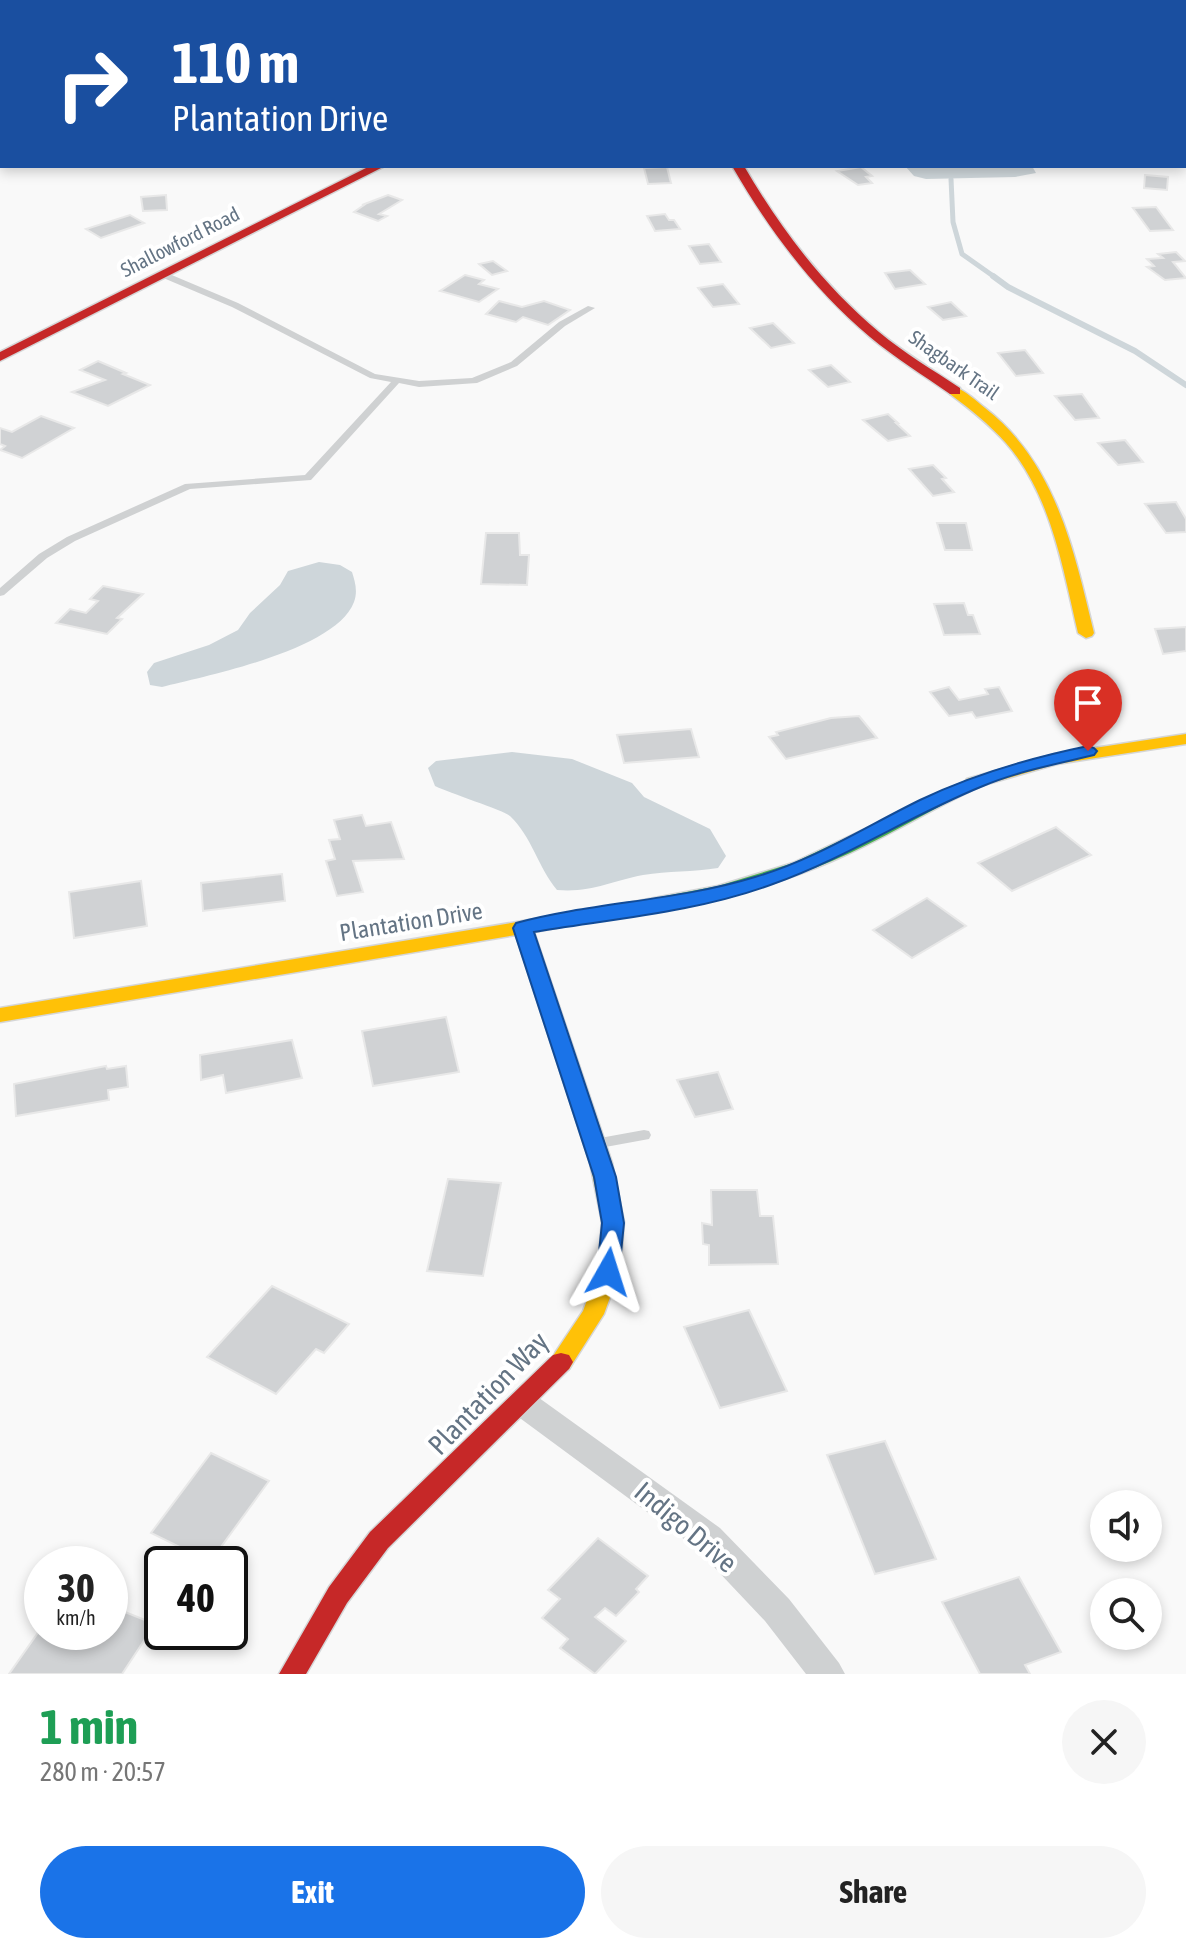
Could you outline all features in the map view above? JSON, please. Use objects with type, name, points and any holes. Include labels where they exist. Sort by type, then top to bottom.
[{"type":"street","name":"Shallowford Road","points":[[0,357],[375,168]]},
{"type":"street","name":"Shagbark Trail","points":[[739,168],[751,192],[848,312],[902,356],[978,408],[1016,443],[1036,471],[1050,501],[1086,633]]},
{"type":"street","name":"Plantation Drive","points":[[0,1015],[692,899],[763,882],[828,856],[978,781],[1042,761],[1097,749],[1186,739]]},
{"type":"street","name":"Plantation Way","points":[[292,1674],[347,1578],[394,1523],[524,1404],[563,1360],[591,1317],[608,1272],[613,1223],[605,1177],[523,928]]},
{"type":"street","name":"Indigo Drive","points":[[524,1404],[708,1538],[777,1610],[827,1674]]},
{"type":"lane","points":[[164,275],[235,305],[373,376],[419,384],[474,381],[514,364],[562,324],[591,308]]},
{"type":"lane","points":[[0,593],[43,556],[71,539],[188,486],[308,478],[397,380]]},
{"type":"lane","points":[[594,1144],[644,1135]]},
{"type":"shaded area","points":[[907,168],[1033,168],[1036,173],[1015,177],[926,179],[914,176]]},
{"type":"shaded area","points":[[319,562],[340,565],[352,572],[356,590],[354,602],[343,619],[323,634],[298,647],[239,667],[162,687],[150,685],[147,672],[154,663],[209,645],[238,630],[250,613],[280,585],[288,571]]},
{"type":"shaded area","points":[[512,752],[572,759],[632,783],[644,797],[710,829],[726,856],[718,868],[652,874],[591,888],[557,890],[524,833],[510,816],[435,786],[428,768],[436,761]]},
{"type":"building","points":[[644,168],[667,168],[671,183],[648,184]]},
{"type":"building","points":[[862,168],[872,176],[866,177],[872,183],[858,185],[837,171]]},
{"type":"building","points":[[1145,175],[1168,177],[1167,190],[1144,188]]},
{"type":"building","points":[[166,195],[167,210],[143,211],[141,197]]},
{"type":"building","points":[[388,195],[402,200],[379,214],[387,216],[378,221],[354,212],[362,205]]},
{"type":"building","points":[[1156,207],[1173,230],[1150,231],[1133,208]]},
{"type":"building","points":[[665,214],[680,229],[655,231],[647,216]]},
{"type":"building","points":[[130,215],[144,223],[101,238],[86,229]]},
{"type":"building","points":[[709,244],[721,262],[700,264],[689,246]]},
{"type":"building","points":[[1176,252],[1185,261],[1173,262],[1186,278],[1165,280],[1147,267],[1154,266],[1147,259],[1163,258],[1158,254]]},
{"type":"building","points":[[493,261],[507,271],[492,275],[479,264]]},
{"type":"building","points":[[910,270],[925,284],[895,289],[885,273]]},
{"type":"building","points":[[465,275],[484,280],[479,284],[498,289],[479,302],[440,291]]},
{"type":"building","points":[[723,284],[739,304],[713,307],[698,288]]},
{"type":"building","points":[[499,301],[522,307],[544,301],[570,310],[548,325],[523,317],[516,322],[486,314]]},
{"type":"building","points":[[951,302],[966,316],[943,320],[928,307]]},
{"type":"building","points":[[773,323],[794,343],[771,348],[750,328]]},
{"type":"building","points":[[1025,350],[1043,373],[1016,376],[998,353]]},
{"type":"building","points":[[98,361],[150,385],[108,406],[72,392],[105,380],[80,370]]},
{"type":"building","points":[[831,365],[850,382],[828,387],[809,370]]},
{"type":"building","points":[[1082,394],[1099,418],[1075,420],[1055,396]]},
{"type":"building","points":[[888,414],[910,436],[888,441],[863,420]]},
{"type":"building","points":[[41,416],[74,428],[22,458],[0,450],[5,446],[0,444],[0,428],[12,432]]},
{"type":"building","points":[[1125,440],[1143,462],[1118,465],[1098,443]]},
{"type":"building","points":[[933,465],[954,492],[933,496],[909,469]]},
{"type":"building","points":[[1176,502],[1186,519],[1186,532],[1166,533],[1145,504]]},
{"type":"building","points":[[937,523],[966,523],[972,550],[945,550]]},
{"type":"building","points":[[486,533],[519,533],[520,555],[529,555],[527,585],[481,584]]},
{"type":"building","points":[[103,586],[143,594],[117,618],[122,619],[107,634],[56,623],[70,609],[86,613],[98,601],[90,599]]},
{"type":"building","points":[[964,603],[968,615],[973,615],[980,634],[944,635],[934,604]]},
{"type":"building","points":[[1186,627],[1186,651],[1163,654],[1155,629]]},
{"type":"building","points":[[949,687],[959,700],[988,694],[985,689],[999,687],[1012,711],[976,718],[972,712],[949,716],[930,692]]},
{"type":"building","points":[[859,716],[877,738],[786,759],[769,737],[778,735],[776,732],[831,718]]},
{"type":"building","points":[[691,729],[699,757],[624,763],[617,735]]},
{"type":"building","points":[[362,815],[366,826],[391,822],[404,859],[353,861],[363,892],[337,896],[326,861],[335,859],[329,840],[340,839],[334,820]]},
{"type":"building","points":[[1056,827],[1091,855],[1012,891],[978,863]]},
{"type":"building","points":[[282,874],[285,901],[203,911],[201,883]]},
{"type":"building","points":[[141,881],[147,926],[74,938],[69,892]]},
{"type":"building","points":[[927,898],[966,926],[912,958],[873,930]]},
{"type":"building","points":[[446,1017],[459,1072],[373,1086],[362,1031]]},
{"type":"building","points":[[292,1040],[302,1078],[226,1093],[223,1075],[201,1080],[200,1055]]},
{"type":"building","points":[[106,1066],[107,1069],[126,1066],[128,1087],[108,1090],[109,1100],[16,1116],[14,1084]]},
{"type":"building","points":[[718,1072],[733,1109],[695,1117],[677,1080]]},
{"type":"building","points":[[448,1179],[501,1183],[483,1276],[427,1271]]},
{"type":"building","points":[[711,1190],[757,1190],[760,1216],[773,1216],[778,1264],[709,1265],[709,1245],[703,1244],[702,1223],[712,1225]]},
{"type":"building","points":[[272,1286],[349,1324],[324,1353],[316,1349],[276,1394],[207,1357]]},
{"type":"building","points":[[749,1310],[787,1391],[720,1408],[684,1327]]},
{"type":"building","points":[[885,1441],[936,1559],[875,1574],[827,1455]]},
{"type":"building","points":[[211,1453],[269,1481],[222,1546],[177,1546],[151,1533]]},
{"type":"building","points":[[598,1538],[648,1576],[636,1589],[639,1592],[616,1616],[605,1608],[595,1617],[626,1641],[595,1674],[560,1648],[568,1639],[542,1618],[560,1599],[548,1590]]},
{"type":"building","points":[[1019,1577],[1061,1652],[1025,1665],[1030,1674],[980,1674],[942,1602]]},
{"type":"building","points":[[128,1613],[144,1620],[144,1641],[122,1674],[9,1674],[26,1650],[128,1650]]},
{"type":"waterway","points":[[951,179],[953,222],[962,254],[996,278]]},
{"type":"waterway","points":[[993,276],[1008,287],[1135,351],[1186,385]]},
{"type":"traffic: fast","points":[[607,913],[718,892],[800,868],[973,783]]},
{"type":"traffic: slow","points":[[955,391],[1013,442],[1032,469],[1058,527],[1086,633]]},
{"type":"traffic: slow","points":[[973,783],[1055,759],[1186,739]]},
{"type":"traffic: slow","points":[[0,1015],[607,913]]},
{"type":"traffic: slow","points":[[523,928],[601,1163],[613,1222],[609,1270],[593,1314],[561,1362]]},
{"type":"traffic: jam","points":[[0,357],[375,168]]},
{"type":"traffic: jam","points":[[739,168],[782,235],[834,297],[884,342],[955,391]]},
{"type":"traffic: jam","points":[[292,1674],[338,1595],[379,1540],[561,1362]]},
{"type":"route","points":[[608,1272],[613,1223],[605,1177],[523,928],[692,899],[763,882],[828,856],[978,781],[1042,761],[1088,751]]}]
